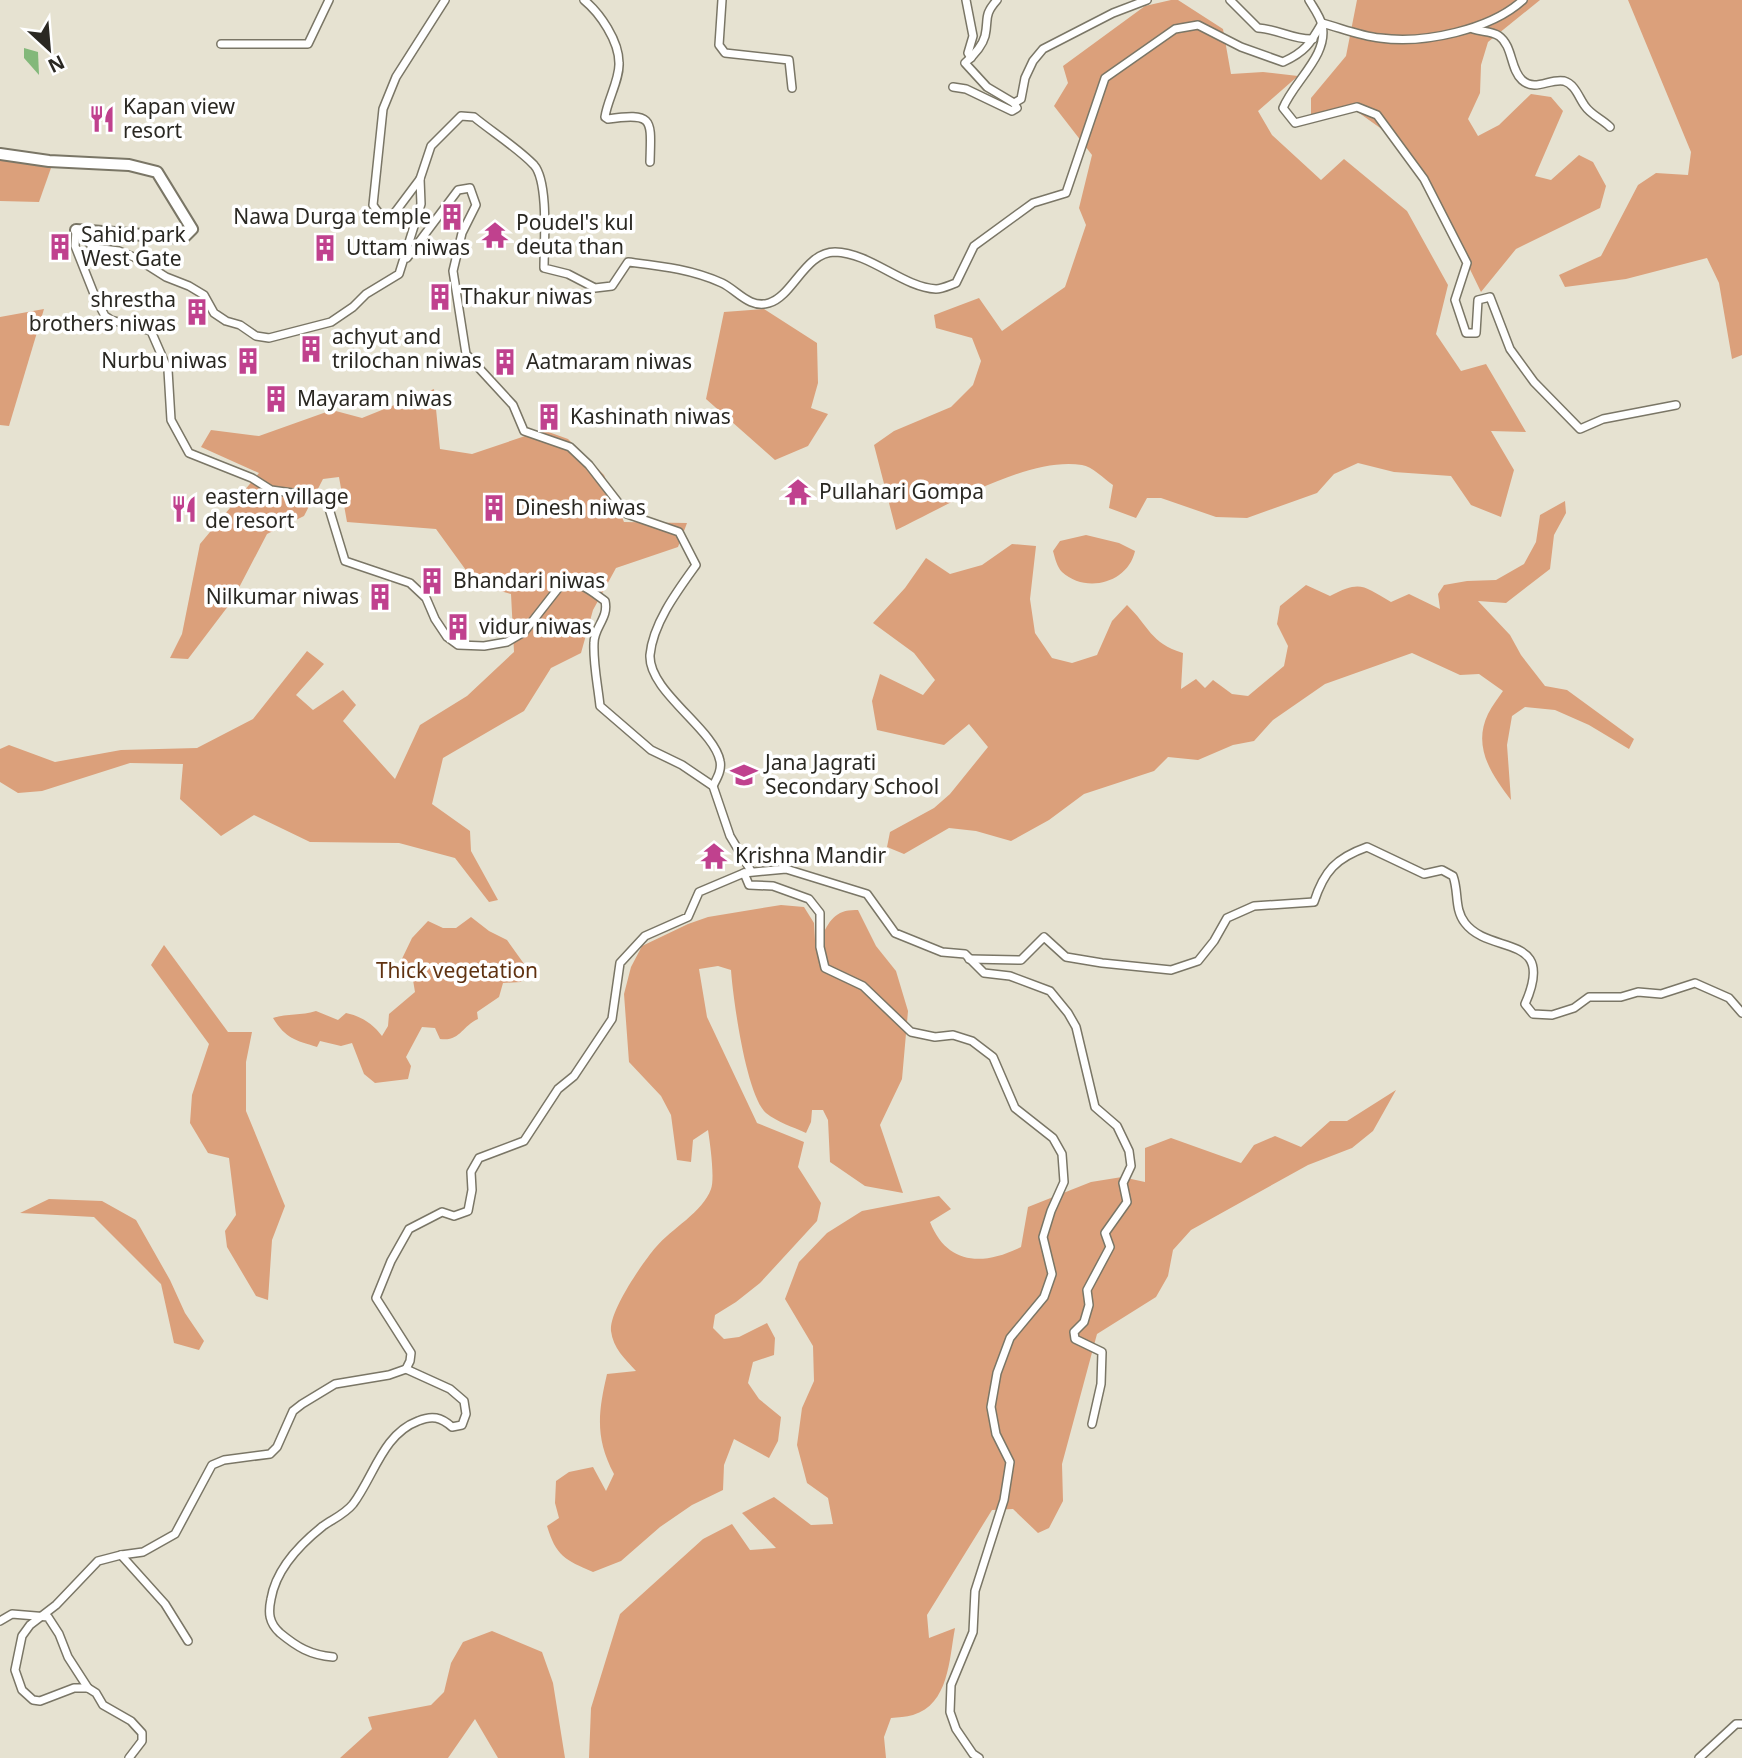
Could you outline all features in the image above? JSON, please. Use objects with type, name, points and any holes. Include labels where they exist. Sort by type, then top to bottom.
[{"type":"street","points":[[221,44],[308,44],[329,0]]},
{"type":"street","points":[[445,0],[396,77],[383,109],[373,205],[379,214],[388,217],[393,215],[420,178],[431,146],[461,116],[474,117],[535,166],[542,187],[544,268],[568,274],[595,289],[612,286],[628,262],[694,271],[725,284],[751,303],[770,303],[788,288],[811,262],[832,252],[853,254],[908,280],[937,289],[957,283],[974,246],[1032,203],[1066,193],[1105,78],[1175,29],[1198,25],[1241,47],[1283,62],[1302,53],[1322,23]]},
{"type":"street","points":[[584,0],[595,9],[610,33],[620,63],[605,117],[608,119],[635,115],[645,119],[650,128],[650,162]]},
{"type":"street","points":[[722,0],[721,50],[725,53],[789,60],[792,88]]},
{"type":"street","points":[[966,0],[972,36],[968,53],[971,58]]},
{"type":"street","points":[[953,87],[965,89],[1012,111],[1017,108],[1014,103],[981,82],[965,63],[982,45],[986,15],[997,0]]},
{"type":"street","points":[[1014,103],[1021,99],[1025,78],[1043,48],[1113,13],[1147,0]]},
{"type":"street","points":[[1230,0],[1258,28],[1271,29],[1293,38],[1313,39]]},
{"type":"street","points":[[1309,0],[1322,23],[1323,45],[1289,93],[1283,108],[1295,122],[1357,107],[1377,115],[1424,180],[1467,263],[1455,299],[1466,333],[1476,332],[1478,300],[1490,297],[1510,349],[1534,382],[1580,429],[1603,419],[1676,405]]},
{"type":"street","points":[[1322,23],[1380,39],[1425,38],[1473,29],[1523,0]]},
{"type":"street","points":[[1473,29],[1491,32],[1502,38],[1519,77],[1524,82],[1531,85],[1562,80],[1572,85],[1587,110],[1610,127]]},
{"type":"street","points":[[0,154],[50,161],[129,165],[157,172],[192,229],[183,238],[76,230]]},
{"type":"street","points":[[76,230],[94,248],[119,251],[136,258],[166,277],[204,295],[214,313],[226,321],[240,325],[256,336],[269,338],[331,322],[366,294],[394,280],[404,262],[421,204],[420,178]]},
{"type":"street","points":[[404,262],[458,190],[470,188],[476,205],[461,233],[453,271],[466,354],[513,405],[524,432],[570,447],[589,465],[627,514],[679,531],[696,565],[666,608],[650,654],[652,667],[667,693],[708,739],[720,760],[720,773],[713,786]]},
{"type":"street","points":[[76,230],[75,246],[105,316],[151,331],[168,370],[171,420],[189,453],[252,478],[271,490],[321,497],[327,502],[345,561],[410,583],[426,598],[447,637],[458,645],[484,646],[507,642],[524,632],[560,586],[566,583],[578,583],[605,601],[607,609],[595,633],[593,644],[600,706],[651,750],[682,765],[713,786],[750,885],[773,886],[809,899],[820,913],[820,947],[825,968],[863,986],[911,1032],[935,1037],[953,1035],[972,1041],[993,1057],[1015,1108],[1053,1138],[1062,1154],[1064,1182],[1043,1237],[1052,1274],[1044,1297],[1010,1338],[997,1373],[991,1407],[996,1434],[1010,1462],[1004,1500],[975,1591],[973,1632],[951,1685],[950,1712],[956,1729],[973,1754],[979,1758]]},
{"type":"street","points":[[969,959],[1021,960],[1045,937],[1066,957],[1101,964],[1171,970],[1198,961],[1214,942],[1227,918],[1254,906],[1314,902],[1319,885],[1330,869],[1346,855],[1367,847],[1424,874],[1443,870],[1453,876],[1458,910],[1465,924],[1476,934],[1515,947],[1530,962],[1534,972],[1533,983],[1525,1004],[1533,1014],[1552,1015],[1574,1009],[1589,997],[1621,998],[1638,992],[1661,994],[1695,983],[1729,998],[1742,1013]]},
{"type":"street","points":[[406,1369],[411,1353],[376,1298],[391,1261],[409,1229],[442,1212],[454,1216],[468,1211],[471,1172],[479,1158],[524,1141],[558,1089],[574,1076],[612,1019],[620,963],[645,936],[688,917],[699,892],[744,873],[786,869],[867,894],[895,933],[942,952],[965,954],[984,973],[1010,976],[1050,991],[1076,1027],[1095,1107],[1116,1126],[1129,1151],[1130,1166],[1124,1183],[1127,1202],[1105,1233],[1111,1247],[1087,1290],[1089,1305],[1084,1322],[1074,1332],[1075,1339],[1102,1352],[1101,1384],[1092,1424]]},
{"type":"street","points":[[88,1688],[74,1688],[40,1701],[33,1700],[22,1690],[15,1670],[22,1636],[39,1617],[56,1605],[97,1562],[143,1552],[175,1534],[212,1465],[224,1460],[270,1454],[293,1411],[302,1404],[335,1384],[389,1375],[406,1369],[450,1389],[464,1401],[466,1414],[462,1425],[452,1427],[445,1420],[427,1417],[411,1423],[397,1434],[384,1450],[353,1504],[302,1544],[279,1572],[272,1593],[268,1614],[274,1628],[302,1650],[333,1657]]},
{"type":"street","points":[[121,1555],[165,1604],[188,1641]]},
{"type":"street","points":[[0,1621],[12,1614],[48,1617],[59,1634],[68,1657],[88,1688],[96,1693],[103,1704],[131,1721],[142,1733],[142,1741],[129,1758]]},
{"type":"street","points":[[1699,1758],[1736,1724],[1742,1724]]},
{"type":"green space","points":[[1178,0],[1223,29],[1231,74],[1263,72],[1298,76],[1258,111],[1272,135],[1321,180],[1344,159],[1407,211],[1448,285],[1436,334],[1461,371],[1486,364],[1526,432],[1491,431],[1514,470],[1501,517],[1471,505],[1451,476],[1394,472],[1358,463],[1334,474],[1317,493],[1247,518],[1216,517],[1161,498],[1147,498],[1136,518],[1109,508],[1113,485],[1094,470],[1082,465],[1061,464],[1037,468],[987,485],[896,530],[874,445],[894,431],[951,407],[973,385],[981,361],[972,338],[936,328],[934,315],[979,298],[1002,331],[1065,287],[1086,225],[1079,208],[1092,155],[1054,106],[1068,83],[1063,66],[1145,6]]},
{"type":"green space","points":[[1357,0],[1540,0],[1488,42],[1481,65],[1480,93],[1468,119],[1478,136],[1499,125],[1531,94],[1551,97],[1563,111],[1535,176],[1551,180],[1579,155],[1593,162],[1606,186],[1600,208],[1516,249],[1481,292],[1432,191],[1390,135],[1355,110],[1311,115],[1311,98],[1346,56]]},
{"type":"green space","points":[[1628,0],[1742,0],[1742,355],[1732,359],[1719,283],[1707,258],[1626,279],[1565,287],[1559,275],[1601,256],[1638,185],[1656,173],[1688,175],[1691,152]]},
{"type":"green space","points":[[0,153],[51,168],[39,202],[0,201]]},
{"type":"green space","points":[[44,309],[9,426],[0,425],[0,317]]},
{"type":"green space","points":[[764,309],[817,343],[818,383],[811,408],[828,414],[808,446],[775,460],[706,399],[724,312]]},
{"type":"green space","points":[[434,389],[440,449],[472,454],[543,430],[568,439],[604,475],[624,522],[687,523],[678,547],[616,568],[593,610],[581,653],[551,668],[524,711],[443,758],[432,804],[470,831],[471,851],[498,900],[489,902],[455,858],[399,843],[310,842],[254,815],[221,836],[180,799],[183,764],[130,763],[42,791],[18,793],[0,782],[0,749],[9,745],[55,762],[121,750],[197,748],[253,719],[307,651],[324,664],[296,695],[313,710],[343,690],[356,705],[343,721],[395,779],[420,725],[467,696],[514,652],[511,594],[476,584],[436,529],[347,522],[339,477],[323,479],[304,516],[267,534],[232,601],[188,659],[170,658],[182,634],[200,544],[259,473],[201,447],[211,430],[259,436],[332,410],[362,418]]},
{"type":"green space","points":[[1565,501],[1566,513],[1554,535],[1550,569],[1506,603],[1478,601],[1510,635],[1521,655],[1545,686],[1567,690],[1634,739],[1629,749],[1589,725],[1555,710],[1525,707],[1512,716],[1507,745],[1511,800],[1491,771],[1482,738],[1488,714],[1503,691],[1479,674],[1460,675],[1412,653],[1325,684],[1273,720],[1254,741],[1233,745],[1198,760],[1168,757],[1154,771],[1084,794],[1049,820],[1011,841],[976,831],[949,828],[904,854],[887,847],[890,832],[934,808],[950,794],[988,747],[969,724],[944,745],[877,730],[872,701],[880,674],[923,695],[935,680],[914,653],[873,623],[905,588],[926,558],[950,574],[982,565],[1012,544],[1036,546],[1030,599],[1035,633],[1052,658],[1072,663],[1097,655],[1112,621],[1127,605],[1157,639],[1183,653],[1181,689],[1196,679],[1205,688],[1213,680],[1232,694],[1248,696],[1284,666],[1288,646],[1277,624],[1280,606],[1306,585],[1330,596],[1349,588],[1362,587],[1391,602],[1409,594],[1440,609],[1438,594],[1444,585],[1496,580],[1524,564],[1536,542],[1540,515]]},
{"type":"green space","points":[[1086,535],[1119,543],[1135,551],[1131,562],[1115,578],[1105,582],[1072,579],[1060,570],[1053,551],[1060,541]]},
{"type":"green space","points":[[781,905],[804,907],[814,923],[815,940],[821,939],[834,917],[844,911],[858,910],[876,946],[896,971],[908,1011],[902,1079],[880,1125],[903,1193],[865,1186],[830,1162],[828,1120],[823,1110],[812,1110],[806,1133],[766,1113],[752,1087],[747,1067],[731,970],[718,966],[699,969],[707,1017],[757,1123],[804,1142],[798,1167],[821,1203],[817,1221],[760,1283],[715,1315],[713,1328],[724,1339],[739,1337],[767,1323],[775,1338],[774,1355],[753,1362],[748,1383],[759,1399],[781,1417],[778,1441],[769,1458],[734,1439],[724,1465],[723,1490],[692,1505],[660,1527],[621,1561],[593,1572],[563,1556],[550,1536],[547,1526],[559,1518],[555,1503],[556,1481],[569,1472],[593,1467],[606,1491],[614,1474],[604,1449],[600,1425],[607,1374],[636,1371],[614,1343],[611,1331],[615,1312],[650,1254],[701,1205],[712,1184],[708,1130],[693,1140],[691,1162],[677,1160],[671,1115],[661,1096],[629,1062],[624,994],[631,967],[642,946],[688,924],[708,917]]},
{"type":"green space","name":"Thick vegetation","points":[[471,917],[489,931],[507,940],[527,968],[521,982],[503,983],[499,997],[477,1012],[478,1019],[457,1036],[440,1039],[435,1028],[422,1027],[406,1057],[411,1066],[408,1079],[375,1083],[364,1074],[352,1043],[341,1046],[320,1041],[317,1047],[309,1045],[287,1035],[273,1018],[316,1011],[338,1020],[346,1013],[366,1021],[382,1036],[388,1026],[389,1014],[415,992],[412,974],[414,967],[399,965],[412,938],[428,921],[443,928],[456,928]]},
{"type":"green space","points":[[164,945],[228,1032],[252,1032],[246,1062],[246,1111],[285,1206],[272,1240],[268,1300],[256,1296],[227,1247],[225,1231],[236,1215],[229,1158],[208,1153],[190,1123],[192,1095],[209,1044],[151,965]]},
{"type":"green space","points":[[1396,1090],[1373,1131],[1352,1148],[1308,1165],[1191,1230],[1173,1250],[1168,1276],[1156,1297],[1097,1334],[1062,1464],[1063,1501],[1049,1528],[1038,1533],[1013,1509],[992,1510],[927,1615],[929,1638],[955,1628],[949,1667],[941,1691],[925,1709],[913,1715],[891,1718],[884,1737],[886,1758],[589,1758],[591,1708],[620,1614],[703,1539],[732,1524],[750,1550],[776,1548],[742,1513],[774,1497],[811,1525],[833,1524],[828,1498],[807,1483],[797,1445],[802,1408],[814,1381],[813,1346],[785,1299],[799,1262],[827,1233],[862,1211],[939,1196],[951,1209],[930,1222],[946,1247],[968,1258],[993,1257],[1021,1247],[1028,1207],[1091,1182],[1122,1177],[1145,1182],[1145,1148],[1171,1138],[1241,1163],[1254,1145],[1275,1136],[1301,1147],[1330,1121],[1347,1121]]},
{"type":"green space","points":[[49,1199],[102,1201],[136,1220],[170,1280],[185,1313],[204,1341],[199,1350],[174,1343],[161,1284],[94,1217],[20,1213]]},
{"type":"green space","points":[[492,1631],[542,1652],[553,1683],[565,1758],[498,1758],[475,1719],[448,1758],[340,1758],[372,1729],[368,1717],[431,1705],[444,1692],[451,1663],[463,1642]]},
{"type":"shaded area","points":[[24,48],[38,52],[39,75],[24,58]]},
{"type":"place","name":"Kapan view resort","points":[[102,119]]},
{"type":"place","name":"Nawa Durga temple","points":[[452,217]]},
{"type":"place","name":"Poudel's kul deuta than","points":[[495,235]]},
{"type":"place","name":"Sahid park West Gate","points":[[60,247]]},
{"type":"place","name":"Uttam niwas","points":[[325,248]]},
{"type":"place","name":"Thakur niwas","points":[[440,297]]},
{"type":"place","name":"shrestha brothers niwas","points":[[197,312]]},
{"type":"place","name":"achyut and trilochan niwas","points":[[311,349]]},
{"type":"place","name":"Nurbu niwas","points":[[248,361]]},
{"type":"place","name":"Aatmaram niwas","points":[[505,362]]},
{"type":"place","name":"Mayaram niwas","points":[[276,399]]},
{"type":"place","name":"Kashinath niwas","points":[[549,417]]},
{"type":"place","name":"Pullahari Gompa","points":[[798,492]]},
{"type":"place","name":"Dinesh niwas","points":[[494,508]]},
{"type":"place","name":"eastern village de resort","points":[[184,509]]},
{"type":"place","name":"Bhandari niwas","points":[[432,581]]},
{"type":"place","name":"Nilkumar niwas","points":[[380,597]]},
{"type":"place","name":"vidur niwas","points":[[458,627]]},
{"type":"place","name":"Jana Jagrati Secondary School","points":[[744,775]]},
{"type":"place","name":"Krishna Mandir","points":[[714,856]]}]
